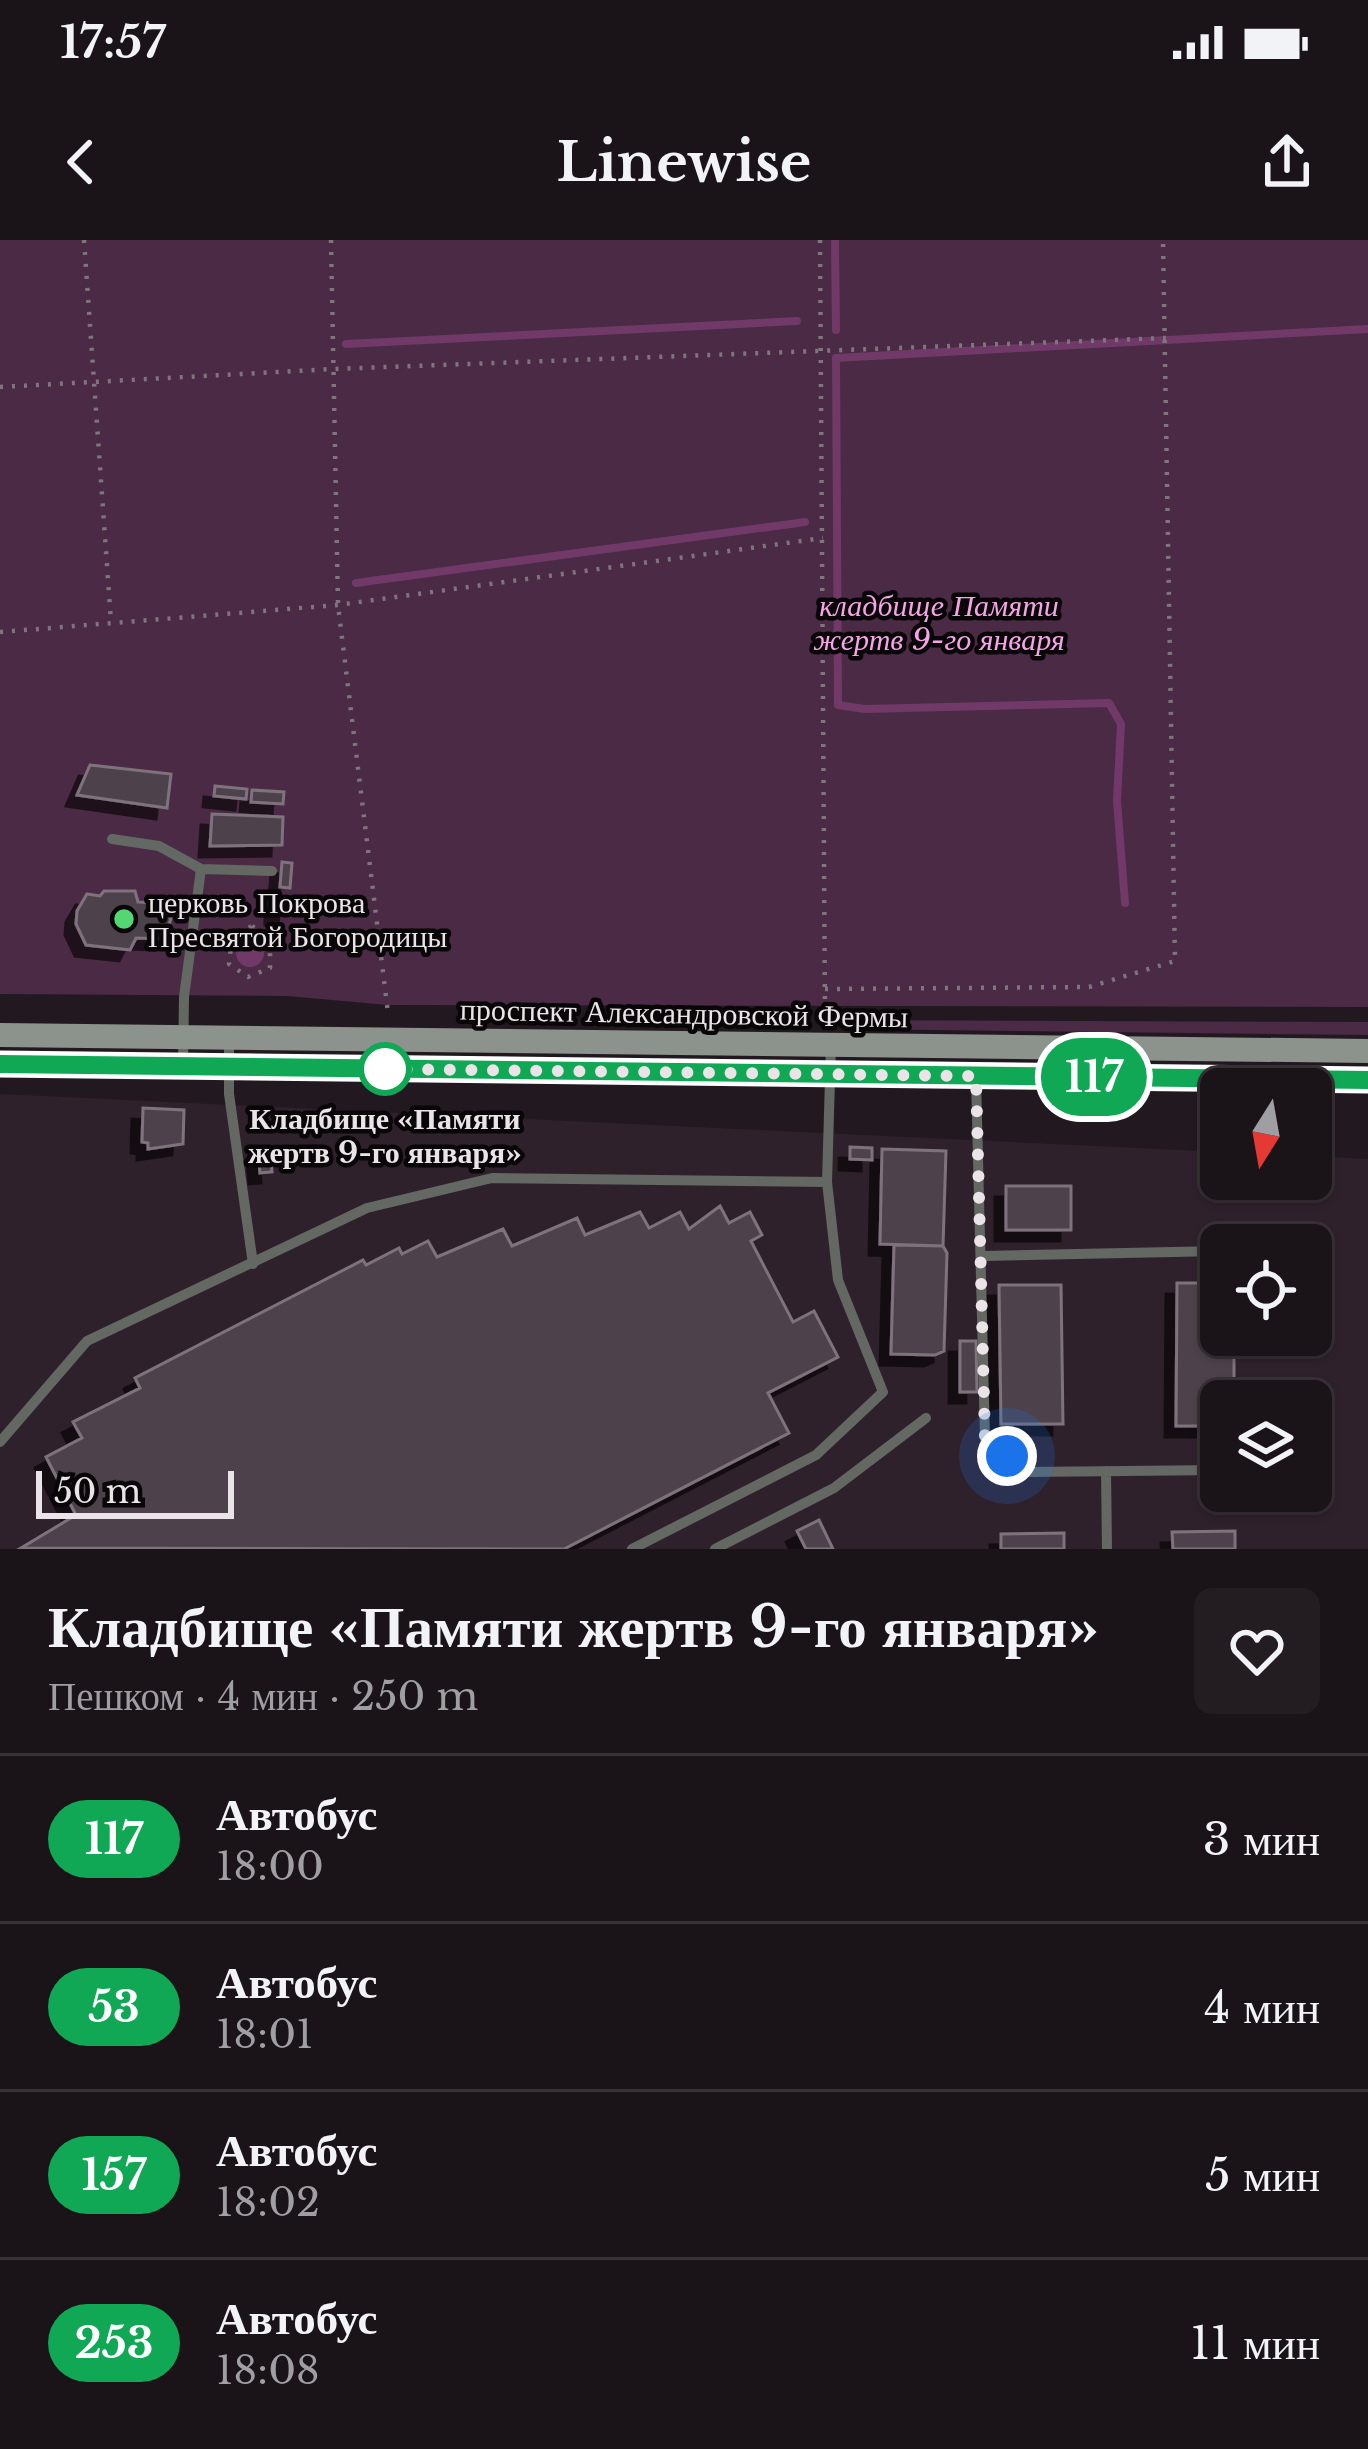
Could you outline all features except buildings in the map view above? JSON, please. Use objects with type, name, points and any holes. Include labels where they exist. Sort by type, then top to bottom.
[{"type":"main road","name":"проспект Александровской Фермы","points":[[0,1035],[1368,1052]]},
{"type":"main road","name":"проспект Александровской Фермы","points":[[0,1064],[1368,1080]]},
{"type":"lane","points":[[112,839],[159,846],[201,869],[272,871]]},
{"type":"lane","points":[[183,1066],[201,869]]},
{"type":"lane","points":[[229,1038],[253,1264]]},
{"type":"lane","points":[[632,1549],[816,1454],[883,1392],[838,1280],[827,1182],[831,1045]]},
{"type":"lane","points":[[976,1076],[985,1439],[1028,1472],[1200,1470]]},
{"type":"lane","points":[[0,1442],[87,1341],[368,1208],[492,1178],[827,1182]]},
{"type":"lane","points":[[984,1256],[1200,1251]]},
{"type":"lane","points":[[715,1549],[834,1488],[926,1418]]},
{"type":"lane","points":[[1106,1471],[1107,1549]]},
{"type":"path","points":[[85,240],[111,622]]},
{"type":"path","points":[[331,240],[338,605],[377,893],[388,1013]]},
{"type":"path","points":[[820,240],[825,1014]]},
{"type":"path","points":[[825,989],[1089,987],[1175,961],[1163,240]]},
{"type":"path","points":[[0,387],[333,369],[1166,338]]},
{"type":"path","points":[[0,632],[338,605],[823,538]]},
{"type":"path","points":[[253,926],[270,940],[270,968],[248,977],[229,964],[230,949],[232,937],[253,926]]},
{"type":"shaded area","points":[[250,939],[260,943],[264,953],[260,963],[250,967],[240,963],[236,953],[240,943]]},
{"type":"shaded area","points":[[0,1094],[1200,1151],[1200,1200],[1332,1200],[1332,1157],[1368,1159],[1368,1549],[0,1549]]},
{"type":"green space","name":"кладбище Памяти жертв 9-го января","points":[[0,240],[1368,240],[1368,1007],[388,1005],[287,996],[0,994]]},
{"type":"green space","points":[[832,1020],[1368,1022],[1368,1035],[845,1029]]},
{"type":"waterway","points":[[835,240],[836,330]]},
{"type":"waterway","points":[[346,344],[797,321]]},
{"type":"waterway","points":[[1125,903],[1117,801],[1121,724],[1109,703],[865,709],[838,705],[836,358],[1368,329]]},
{"type":"waterway","points":[[356,583],[805,522]]},
{"type":"bus line","name":"117","points":[[0,1064],[1368,1080]]},
{"type":"place","name":"церковь Покрова Пресвятой Богородицы","points":[[124,919]]},
{"type":"place","name":"Кладбище «Памяти жертв 9-го января»","points":[[385,1069]]},
{"type":"route","points":[[385,1069],[381,1069],[976,1076],[985,1439],[1007,1456]]}]
